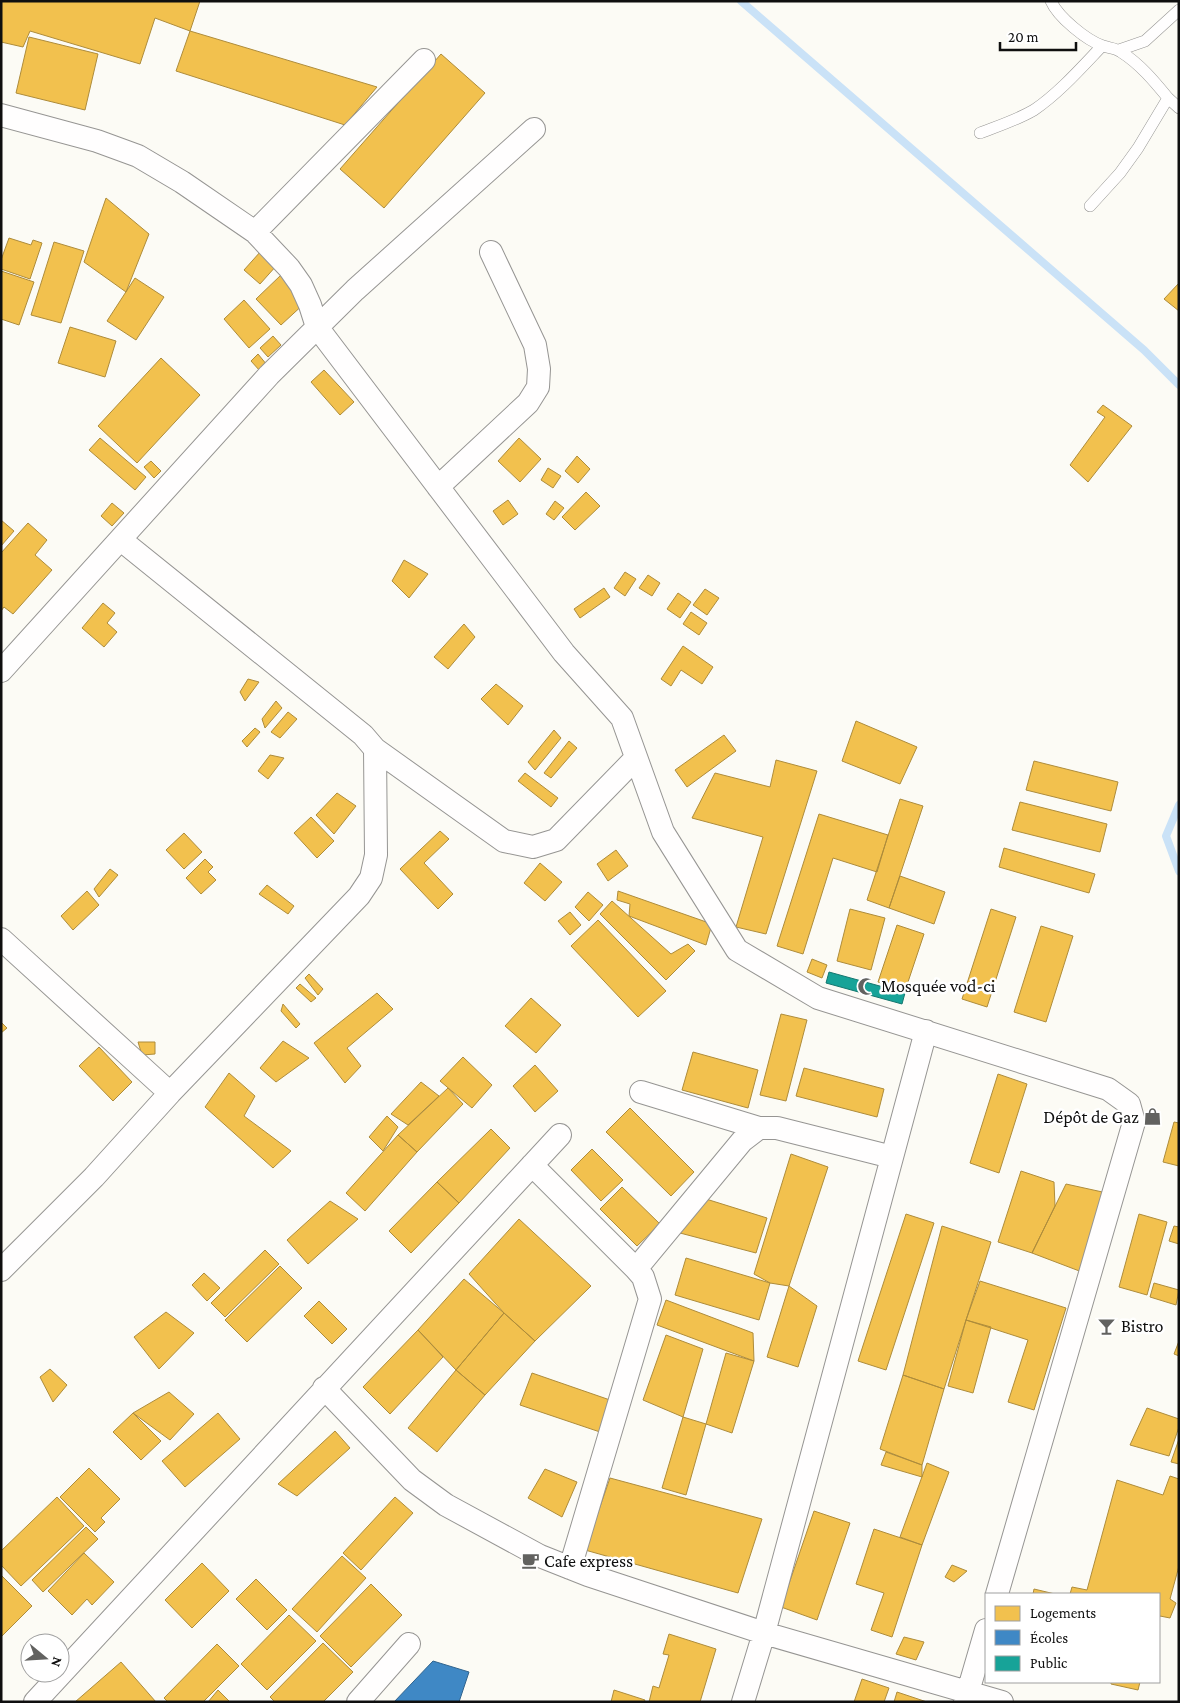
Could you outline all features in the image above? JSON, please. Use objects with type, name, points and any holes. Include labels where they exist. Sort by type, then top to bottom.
[{"type":"street","points":[[255,232],[424,60]]},
{"type":"street","points":[[1,115],[97,141],[138,156],[182,182],[255,232],[289,268],[301,285],[317,328],[564,654],[622,718],[663,832],[737,950],[818,998],[1108,1089],[1129,1104],[1134,1122],[997,1593]]},
{"type":"street","points":[[1,671],[269,375],[355,290],[534,129]]},
{"type":"street","points":[[438,487],[528,403],[538,387],[539,369],[535,345],[491,252]]},
{"type":"street","points":[[121,540],[363,735],[376,749],[504,840],[533,847],[556,840],[636,758]]},
{"type":"street","points":[[1,1270],[94,1177],[170,1093],[359,896],[371,878],[376,855],[376,749]]},
{"type":"street","points":[[1,939],[170,1093]]},
{"type":"street","points":[[743,1702],[764,1633],[926,1031]]},
{"type":"street","points":[[641,1092],[759,1128],[777,1128],[892,1158]]},
{"type":"street","points":[[636,1269],[742,1141],[759,1128]]},
{"type":"street","points":[[35,1702],[560,1135]]},
{"type":"street","points":[[532,1165],[643,1276],[650,1299],[570,1568]]},
{"type":"street","points":[[324,1388],[412,1480],[446,1505],[540,1556],[570,1568],[764,1633],[967,1697],[1002,1702]]},
{"type":"street","points":[[967,1697],[985,1634]]},
{"type":"street","points":[[358,1702],[409,1644]]},
{"type":"lane","points":[[1051,1],[1068,22],[1087,38],[1102,46],[1119,50],[1138,63],[1179,108]]},
{"type":"lane","points":[[1119,50],[1145,41],[1179,10]]},
{"type":"lane","points":[[980,133],[1013,121],[1034,109],[1055,93],[1102,46]]},
{"type":"lane","points":[[1090,206],[1125,167],[1168,98]]},
{"type":"building: Logements","points":[[1,1],[200,1],[190,31],[155,18],[140,64],[30,31],[23,47],[1,42]]},
{"type":"building: Logements","points":[[190,31],[377,87],[345,125],[176,71]]},
{"type":"building: Logements","points":[[29,37],[98,54],[85,110],[16,93]]},
{"type":"building: Logements","points":[[441,54],[485,93],[384,208],[340,169]]},
{"type":"building: Logements","points":[[106,198],[149,234],[126,292],[84,262]]},
{"type":"building: Logements","points":[[9,238],[31,245],[33,240],[42,243],[30,279],[1,269],[1,260]]},
{"type":"building: Logements","points":[[54,242],[84,251],[61,323],[31,315]]},
{"type":"building: Logements","points":[[261,251],[277,265],[260,284],[244,270]]},
{"type":"building: Logements","points":[[1,271],[34,282],[19,325],[1,319]]},
{"type":"building: Logements","points":[[281,275],[306,302],[281,325],[256,299]]},
{"type":"building: Logements","points":[[135,278],[164,297],[136,340],[107,321]]},
{"type":"building: Logements","points":[[1179,283],[1179,311],[1164,299]]},
{"type":"building: Logements","points":[[244,300],[270,329],[249,348],[224,319]]},
{"type":"building: Logements","points":[[70,327],[116,341],[105,377],[58,363]]},
{"type":"building: Logements","points":[[273,336],[281,345],[268,357],[260,348]]},
{"type":"building: Logements","points":[[258,354],[267,365],[260,371],[251,361]]},
{"type":"building: Logements","points":[[161,358],[200,395],[137,463],[98,426]]},
{"type":"building: Logements","points":[[324,370],[354,402],[340,415],[311,382]]},
{"type":"building: Logements","points":[[1103,405],[1132,426],[1088,482],[1070,465],[1105,417],[1097,412]]},
{"type":"building: Logements","points":[[100,438],[146,477],[135,490],[89,450]]},
{"type":"building: Logements","points":[[519,438],[541,459],[520,482],[498,461]]},
{"type":"building: Logements","points":[[577,456],[590,469],[578,483],[565,471]]},
{"type":"building: Logements","points":[[151,461],[161,471],[154,478],[144,467]]},
{"type":"building: Logements","points":[[548,468],[561,476],[553,488],[541,480]]},
{"type":"building: Logements","points":[[586,492],[600,506],[575,530],[562,517]]},
{"type":"building: Logements","points":[[508,500],[518,514],[503,525],[493,511]]},
{"type":"building: Logements","points":[[555,501],[564,508],[554,520],[546,514]]},
{"type":"building: Logements","points":[[112,503],[124,513],[112,526],[101,516]]},
{"type":"building: Logements","points":[[1,520],[14,531],[1,546]]},
{"type":"building: Logements","points":[[28,523],[47,540],[35,555],[52,570],[13,614],[4,607],[1,611],[1,553]]},
{"type":"building: Logements","points":[[404,560],[428,574],[409,598],[392,581]]},
{"type":"building: Logements","points":[[625,572],[636,579],[625,596],[614,588]]},
{"type":"building: Logements","points":[[648,575],[660,583],[652,596],[639,588]]},
{"type":"building: Logements","points":[[604,588],[610,597],[580,618],[574,609]]},
{"type":"building: Logements","points":[[705,589],[719,598],[707,615],[693,605]]},
{"type":"building: Logements","points":[[678,593],[691,602],[680,618],[667,609]]},
{"type":"building: Logements","points":[[103,603],[115,613],[107,623],[117,632],[104,647],[82,628]]},
{"type":"building: Logements","points":[[691,612],[707,623],[699,635],[683,624]]},
{"type":"building: Logements","points":[[464,624],[475,637],[448,669],[434,657]]},
{"type":"building: Logements","points":[[683,646],[713,667],[702,684],[681,670],[671,686],[661,679]]},
{"type":"building: Logements","points":[[248,679],[259,682],[245,701],[240,692]]},
{"type":"building: Logements","points":[[496,684],[523,706],[508,725],[481,699]]},
{"type":"building: Logements","points":[[276,701],[282,708],[265,728],[262,719]]},
{"type":"building: Logements","points":[[288,712],[297,719],[280,738],[271,732]]},
{"type":"building: Logements","points":[[856,721],[917,747],[900,784],[842,761]]},
{"type":"building: Logements","points":[[255,728],[260,732],[247,747],[242,741]]},
{"type":"building: Logements","points":[[554,730],[561,738],[535,770],[528,762]]},
{"type":"building: Logements","points":[[724,735],[736,751],[687,787],[675,770]]},
{"type":"building: Logements","points":[[569,741],[577,748],[551,778],[544,773]]},
{"type":"building: Logements","points":[[270,755],[284,758],[268,779],[258,771]]},
{"type":"building: Logements","points":[[776,760],[817,771],[766,934],[736,927],[763,837],[692,818],[715,773],[770,787]]},
{"type":"building: Logements","points":[[1034,761],[1118,782],[1111,811],[1026,790]]},
{"type":"building: Logements","points":[[525,773],[558,798],[551,807],[518,781]]},
{"type":"building: Logements","points":[[337,793],[356,806],[334,834],[316,815]]},
{"type":"building: Logements","points":[[900,799],[923,806],[889,908],[867,900]]},
{"type":"building: Logements","points":[[1020,802],[1107,824],[1100,852],[1012,830]]},
{"type":"building: Logements","points":[[819,814],[888,835],[877,872],[833,858],[803,954],[777,946]]},
{"type":"building: Logements","points":[[311,817],[334,841],[317,858],[294,833]]},
{"type":"building: Logements","points":[[440,831],[449,839],[424,863],[453,894],[438,909],[400,869]]},
{"type":"building: Logements","points":[[184,833],[202,852],[184,869],[166,850]]},
{"type":"building: Logements","points":[[1004,848],[1095,874],[1089,893],[999,867]]},
{"type":"building: Logements","points":[[616,850],[628,866],[608,881],[597,864]]},
{"type":"building: Logements","points":[[205,859],[213,867],[208,872],[216,880],[201,894],[186,878]]},
{"type":"building: Logements","points":[[540,863],[562,882],[545,901],[524,883]]},
{"type":"building: Logements","points":[[110,869],[118,875],[99,897],[94,889]]},
{"type":"building: Logements","points":[[900,876],[945,892],[934,924],[889,908]]},
{"type":"building: Logements","points":[[267,885],[294,906],[288,914],[259,894]]},
{"type":"building: Logements","points":[[87,891],[99,905],[73,930],[61,916]]},
{"type":"building: Logements","points":[[618,891],[712,924],[706,945],[629,916],[630,904],[617,900]]},
{"type":"building: Logements","points":[[588,892],[603,905],[589,921],[575,907]]},
{"type":"building: Logements","points":[[612,901],[671,954],[688,944],[695,951],[666,980],[600,914]]},
{"type":"building: Logements","points":[[850,909],[885,918],[871,970],[837,961]]},
{"type":"building: Logements","points":[[991,909],[1016,917],[987,1007],[962,999]]},
{"type":"building: Logements","points":[[570,912],[581,925],[570,935],[558,921]]},
{"type":"building: Logements","points":[[598,920],[666,991],[638,1017],[571,946]]},
{"type":"building: Logements","points":[[897,925],[924,934],[905,991],[878,982]]},
{"type":"building: Logements","points":[[1041,926],[1073,936],[1046,1022],[1014,1012]]},
{"type":"building: Logements","points":[[812,959],[827,965],[822,978],[807,972]]},
{"type":"building: Logements","points":[[309,974],[323,989],[318,995],[305,978]]},
{"type":"building: Logements","points":[[300,984],[316,998],[311,1002],[296,988]]},
{"type":"building: Logements","points":[[377,993],[393,1009],[347,1048],[361,1066],[345,1083],[314,1043]]},
{"type":"building: Logements","points":[[531,998],[561,1025],[536,1053],[505,1026]]},
{"type":"building: Logements","points":[[283,1004],[300,1024],[296,1028],[281,1011]]},
{"type":"building: Logements","points":[[781,1014],[807,1020],[786,1101],[760,1095]]},
{"type":"building: Logements","points":[[1,1022],[7,1028],[1,1033]]},
{"type":"building: Logements","points":[[283,1041],[309,1058],[276,1082],[260,1068]]},
{"type":"building: Logements","points":[[138,1042],[155,1042],[155,1054],[142,1055]]},
{"type":"building: Logements","points":[[99,1047],[132,1082],[113,1101],[79,1066]]},
{"type":"building: Logements","points":[[693,1052],[758,1070],[748,1108],[682,1090]]},
{"type":"building: Logements","points":[[463,1057],[492,1085],[472,1108],[440,1081]]},
{"type":"building: Logements","points":[[535,1065],[558,1091],[535,1112],[513,1086]]},
{"type":"building: Logements","points":[[804,1068],[884,1089],[877,1117],[796,1096]]},
{"type":"building: Logements","points":[[229,1073],[255,1096],[244,1116],[291,1151],[273,1168],[205,1107]]},
{"type":"building: Logements","points":[[998,1074],[1027,1084],[999,1173],[970,1163]]},
{"type":"building: Logements","points":[[421,1082],[439,1096],[408,1125],[391,1114]]},
{"type":"building: Logements","points":[[448,1088],[463,1104],[417,1152],[398,1135]]},
{"type":"building: Logements","points":[[630,1108],[694,1172],[671,1196],[606,1132]]},
{"type":"building: Logements","points":[[387,1116],[398,1127],[383,1151],[369,1137]]},
{"type":"building: Logements","points":[[1174,1122],[1179,1123],[1179,1166],[1163,1162]]},
{"type":"building: Logements","points":[[491,1129],[510,1148],[459,1203],[437,1182]]},
{"type":"building: Logements","points":[[398,1135],[417,1152],[365,1211],[346,1193]]},
{"type":"building: Logements","points":[[592,1149],[623,1180],[601,1201],[571,1170]]},
{"type":"building: Logements","points":[[791,1154],[828,1167],[789,1286],[770,1283],[754,1274]]},
{"type":"building: Logements","points":[[1021,1171],[1054,1182],[1055,1206],[1032,1253],[998,1242]]},
{"type":"building: Logements","points":[[437,1182],[459,1203],[411,1253],[389,1231]]},
{"type":"building: Logements","points":[[1066,1184],[1107,1193],[1082,1272],[1032,1253]]},
{"type":"building: Logements","points":[[622,1187],[660,1224],[637,1246],[600,1209]]},
{"type":"building: Logements","points":[[706,1199],[767,1218],[756,1253],[680,1233]]},
{"type":"building: Logements","points":[[330,1201],[358,1219],[308,1264],[287,1240]]},
{"type":"building: Logements","points":[[906,1214],[934,1223],[886,1370],[858,1361]]},
{"type":"building: Logements","points":[[1139,1214],[1167,1222],[1147,1295],[1119,1287]]},
{"type":"building: Logements","points":[[519,1219],[591,1286],[535,1341],[504,1313],[469,1274]]},
{"type":"building: Logements","points":[[942,1226],[991,1242],[944,1389],[903,1375]]},
{"type":"building: Logements","points":[[1174,1226],[1179,1227],[1179,1244],[1169,1241]]},
{"type":"building: Logements","points":[[265,1250],[279,1264],[225,1317],[211,1303]]},
{"type":"building: Logements","points":[[686,1258],[770,1283],[759,1320],[675,1295]]},
{"type":"building: Logements","points":[[280,1266],[302,1288],[247,1342],[225,1320]]},
{"type":"building: Logements","points":[[204,1273],[220,1288],[207,1301],[192,1285]]},
{"type":"building: Logements","points":[[464,1279],[504,1313],[456,1370],[418,1330]]},
{"type":"building: Logements","points":[[980,1281],[1066,1308],[1034,1410],[1008,1402],[1028,1340],[966,1320]]},
{"type":"building: Logements","points":[[1154,1283],[1179,1290],[1176,1305],[1150,1297]]},
{"type":"building: Logements","points":[[789,1286],[817,1306],[798,1367],[767,1357]]},
{"type":"building: Logements","points":[[666,1300],[753,1333],[754,1361],[657,1325]]},
{"type":"building: Logements","points":[[319,1301],[347,1329],[332,1344],[304,1316]]},
{"type":"building: Logements","points":[[166,1312],[194,1333],[159,1369],[134,1337]]},
{"type":"building: Logements","points":[[504,1313],[535,1341],[485,1395],[456,1370]]},
{"type":"building: Logements","points":[[966,1320],[991,1327],[973,1393],[948,1386]]},
{"type":"building: Logements","points":[[418,1330],[443,1357],[390,1414],[363,1387]]},
{"type":"building: Logements","points":[[666,1335],[703,1349],[683,1417],[643,1400]]},
{"type":"building: Logements","points":[[1179,1341],[1179,1356],[1174,1354]]},
{"type":"building: Logements","points":[[726,1353],[754,1361],[732,1433],[706,1424]]},
{"type":"building: Logements","points":[[50,1369],[67,1385],[53,1402],[40,1377]]},
{"type":"building: Logements","points":[[456,1370],[485,1395],[437,1452],[408,1428]]},
{"type":"building: Logements","points":[[532,1373],[610,1400],[600,1432],[520,1405]]},
{"type":"building: Logements","points":[[903,1375],[944,1389],[922,1465],[880,1449]]},
{"type":"building: Logements","points":[[169,1392],[194,1414],[170,1440],[133,1413]]},
{"type":"building: Logements","points":[[1147,1408],[1179,1419],[1179,1427],[1169,1456],[1130,1445]]},
{"type":"building: Logements","points":[[133,1413],[161,1441],[141,1460],[113,1432]]},
{"type":"building: Logements","points":[[218,1413],[240,1439],[185,1487],[162,1461]]},
{"type":"building: Logements","points":[[683,1417],[706,1424],[686,1495],[662,1488]]},
{"type":"building: Logements","points":[[335,1431],[350,1448],[297,1496],[278,1484]]},
{"type":"building: Logements","points":[[1179,1439],[1179,1464],[1171,1462]]},
{"type":"building: Logements","points":[[886,1452],[922,1465],[922,1477],[881,1465]]},
{"type":"building: Logements","points":[[927,1463],[949,1472],[922,1545],[900,1537]]},
{"type":"building: Logements","points":[[89,1468],[120,1499],[101,1518],[105,1522],[95,1532],[60,1497]]},
{"type":"building: Logements","points":[[545,1469],[577,1482],[562,1517],[528,1498]]},
{"type":"building: Logements","points":[[1170,1476],[1179,1479],[1179,1566],[1170,1599],[1176,1603],[1170,1618],[1160,1616],[1160,1593],[1070,1593],[1072,1587],[1087,1590],[1117,1480],[1163,1495]]},
{"type":"building: Logements","points":[[610,1478],[762,1519],[738,1593],[585,1550]]},
{"type":"building: Logements","points":[[57,1497],[84,1526],[21,1586],[1,1565],[1,1551]]},
{"type":"building: Logements","points":[[395,1497],[413,1513],[361,1570],[343,1553]]},
{"type":"building: Logements","points":[[814,1511],[850,1523],[817,1620],[781,1607]]},
{"type":"building: Logements","points":[[86,1527],[98,1539],[43,1592],[32,1580]]},
{"type":"building: Logements","points":[[874,1529],[922,1545],[892,1637],[871,1630],[884,1593],[856,1584]]},
{"type":"building: Logements","points":[[84,1553],[114,1582],[92,1605],[87,1599],[72,1615],[48,1591]]},
{"type":"building: Logements","points":[[342,1556],[366,1578],[317,1632],[292,1609]]},
{"type":"building: Logements","points":[[202,1563],[229,1591],[192,1628],[165,1600]]},
{"type":"building: Logements","points":[[952,1565],[967,1571],[954,1582],[945,1577]]},
{"type":"building: Logements","points":[[1,1575],[32,1606],[1,1637]]},
{"type":"building: Logements","points":[[256,1579],[287,1610],[267,1630],[236,1599]]},
{"type":"building: Logements","points":[[371,1584],[402,1615],[351,1667],[320,1636]]},
{"type":"building: Logements","points":[[1034,1589],[1051,1593],[1033,1593]]},
{"type":"building: Logements","points":[[289,1615],[316,1641],[267,1690],[241,1664]]},
{"type":"building: Logements","points":[[669,1634],[716,1649],[700,1702],[649,1702],[653,1686],[659,1688],[669,1655],[663,1654]]},
{"type":"building: Logements","points":[[904,1637],[924,1642],[916,1660],[896,1654]]},
{"type":"building: Logements","points":[[323,1643],[353,1672],[323,1702],[275,1702],[270,1697]]},
{"type":"building: Logements","points":[[217,1644],[239,1666],[203,1702],[168,1702],[164,1698]]},
{"type":"building: Logements","points":[[121,1662],[156,1702],[75,1702]]},
{"type":"building: Logements","points":[[862,1679],[889,1688],[884,1702],[854,1702]]},
{"type":"building: Logements","points":[[1111,1683],[1140,1683],[1138,1690]]},
{"type":"building: Logements","points":[[218,1690],[230,1702],[208,1702]]},
{"type":"building: Logements","points":[[614,1690],[645,1700],[644,1702],[611,1702]]},
{"type":"building: Logements","points":[[897,1692],[927,1702],[894,1702]]},
{"type":"building: Écoles","points":[[433,1661],[469,1672],[459,1702],[394,1702]]},
{"type":"building: Public","points":[[829,972],[905,993],[902,1004],[826,983]]},
{"type":"waterway","points":[[741,1],[1144,350],[1179,385]]},
{"type":"waterway","points":[[1179,805],[1166,836],[1179,871]]},
{"type":"place","name":"Mosquée vod-ci","points":[[867,986]]},
{"type":"place","name":"Dépôt de Gaz","points":[[1153,1117]]},
{"type":"place","name":"Bistro","points":[[1107,1326]]},
{"type":"place","name":"Cafe express","points":[[530,1561]]}]
